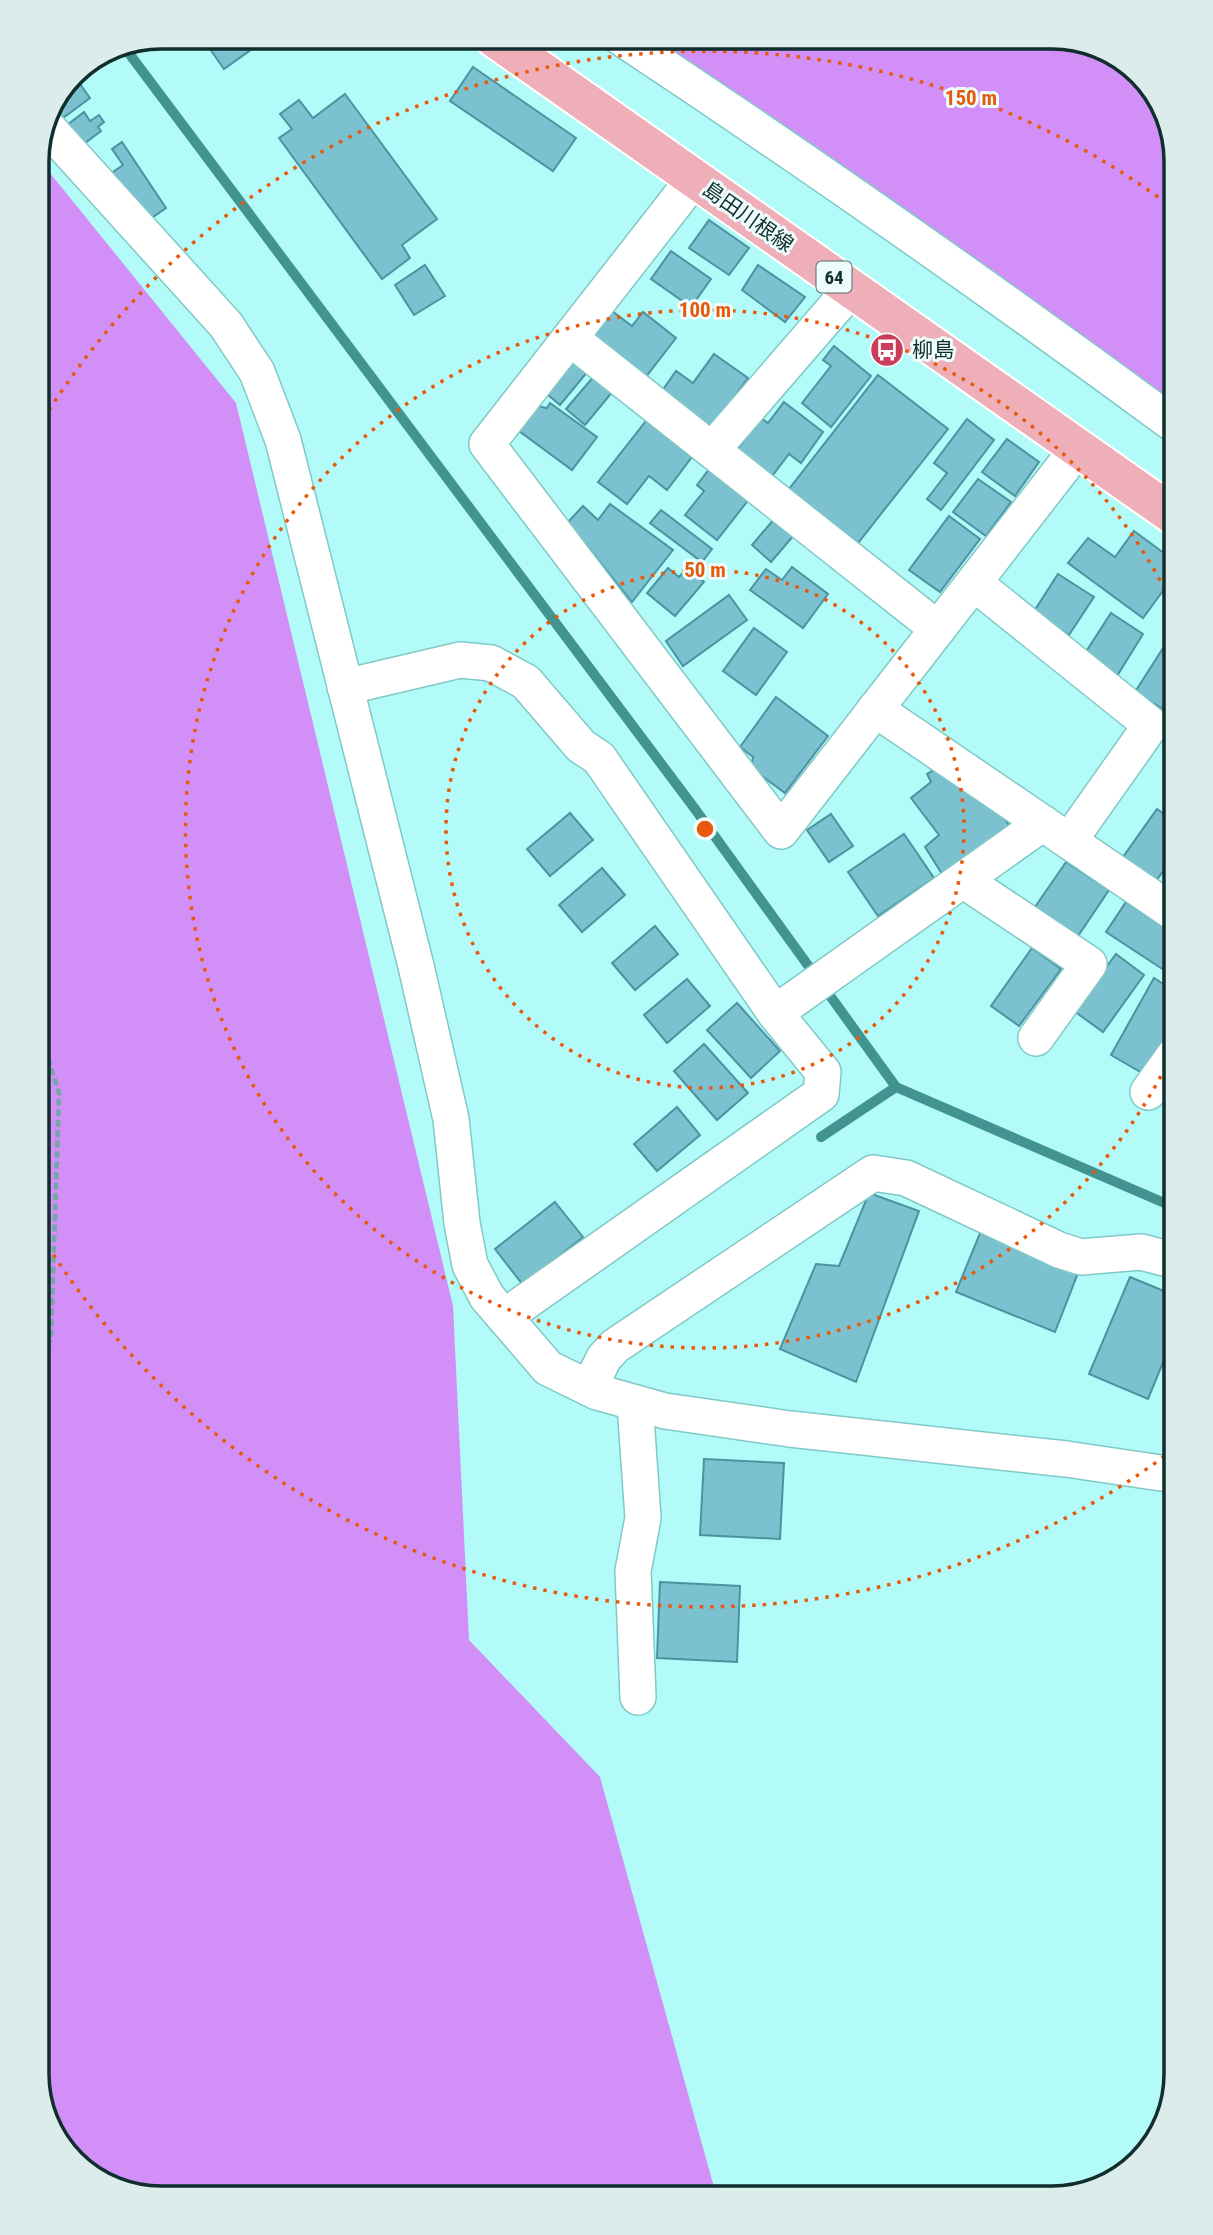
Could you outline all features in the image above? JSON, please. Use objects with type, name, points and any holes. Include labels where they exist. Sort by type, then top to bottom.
[{"type":"main road","name":"島田川根線","points":[[510,49],[1164,508]]},
{"type":"street","points":[[638,49],[835,182],[1164,417]]},
{"type":"street","points":[[53,133],[226,325],[257,372],[283,440],[416,966],[451,1119],[462,1223],[470,1265],[487,1297],[548,1368],[589,1388],[665,1411],[790,1429],[1164,1472]]},
{"type":"street","points":[[694,179],[487,444],[780,831],[1079,448]]},
{"type":"street","points":[[712,450],[851,289]]},
{"type":"street","points":[[570,338],[938,629]]},
{"type":"street","points":[[775,1013],[963,880],[1056,832],[1151,725],[974,583]]},
{"type":"street","points":[[345,687],[460,660],[491,663],[526,681],[581,746],[598,758],[775,1013],[823,1072],[821,1094],[505,1317]]},
{"type":"street","points":[[875,709],[1164,906]]},
{"type":"street","points":[[963,880],[1089,964],[1036,1038]]},
{"type":"street","points":[[1148,1092],[1164,1070]]},
{"type":"street","points":[[589,1388],[604,1359],[615,1346],[873,1173],[906,1178],[1059,1250],[1081,1257],[1141,1252],[1164,1258]]},
{"type":"street","points":[[635,1403],[643,1518],[634,1570],[638,1697]]},
{"type":"path","points":[[49,1061],[59,1093],[49,1346]]},
{"type":"shaded area","points":[[666,49],[1060,49],[1095,57],[1120,72],[1149,105],[1162,139],[1164,417]]},
{"type":"shaded area","points":[[49,172],[236,403],[453,1306],[469,1640],[600,1777],[714,2186],[153,2186],[111,2175],[87,2158],[64,2130],[51,2096],[49,2074]]},
{"type":"building","points":[[210,49],[252,49],[224,69]]},
{"type":"building","points":[[473,67],[576,138],[553,171],[450,101]]},
{"type":"building","points":[[80,84],[90,98],[59,121],[60,111]]},
{"type":"building","points":[[345,94],[437,219],[402,245],[410,258],[382,279],[279,138],[292,129],[280,114],[299,100],[313,118]]},
{"type":"building","points":[[84,112],[90,121],[99,115],[104,122],[98,127],[101,131],[77,149],[62,129]]},
{"type":"building","points":[[122,142],[166,208],[143,224],[110,174],[123,165],[112,149]]},
{"type":"building","points":[[709,220],[749,248],[729,275],[689,248]]},
{"type":"building","points":[[671,251],[711,279],[691,307],[651,279]]},
{"type":"building","points":[[425,265],[445,296],[414,315],[395,285]]},
{"type":"building","points":[[758,265],[805,297],[785,322],[742,290]]},
{"type":"building","points":[[612,311],[632,326],[643,312],[676,338],[645,378],[592,337]]},
{"type":"building","points":[[834,346],[871,376],[831,427],[802,403],[831,366],[823,360]]},
{"type":"building","points":[[714,354],[748,378],[710,430],[660,394],[676,371],[693,383]]},
{"type":"building","points":[[570,355],[589,370],[560,405],[541,389]]},
{"type":"building","points":[[595,375],[614,390],[585,425],[566,409]]},
{"type":"building","points":[[878,375],[948,429],[858,543],[789,489]]},
{"type":"building","points":[[784,402],[823,432],[801,463],[789,454],[769,480],[734,454],[761,418],[768,423]]},
{"type":"building","points":[[550,403],[597,437],[572,470],[519,431],[538,406],[547,408]]},
{"type":"building","points":[[967,419],[994,440],[941,510],[927,499],[947,473],[934,463]]},
{"type":"building","points":[[646,421],[692,457],[667,490],[649,476],[627,504],[598,482]]},
{"type":"building","points":[[1007,439],[1039,462],[1015,496],[982,472]]},
{"type":"building","points":[[710,468],[750,498],[717,540],[685,515],[704,491],[697,485]]},
{"type":"building","points":[[978,479],[1011,502],[986,536],[953,512]]},
{"type":"building","points":[[610,504],[673,550],[632,602],[568,522],[583,506],[598,520]]},
{"type":"building","points":[[661,510],[712,549],[702,562],[650,523]]},
{"type":"building","points":[[949,516],[980,539],[940,592],[909,570]]},
{"type":"building","points":[[775,518],[794,535],[771,562],[752,545]]},
{"type":"building","points":[[1134,531],[1164,553],[1164,589],[1143,618],[1068,563],[1088,538],[1115,557]]},
{"type":"building","points":[[792,567],[828,594],[803,628],[750,590],[766,569],[782,580]]},
{"type":"building","points":[[668,568],[679,577],[687,568],[704,582],[675,616],[647,593]]},
{"type":"building","points":[[1058,574],[1094,597],[1069,635],[1033,613]]},
{"type":"building","points":[[729,595],[747,620],[683,666],[666,641]]},
{"type":"building","points":[[1111,613],[1143,634],[1114,681],[1080,661]]},
{"type":"building","points":[[754,628],[787,652],[756,695],[723,671]]},
{"type":"building","points":[[1164,647],[1164,710],[1135,692]]},
{"type":"building","points":[[776,697],[828,736],[785,793],[751,768],[753,757],[740,747]]},
{"type":"building","points":[[941,766],[995,802],[1011,829],[944,877],[925,847],[939,835],[911,798],[931,782],[927,774]]},
{"type":"building","points":[[1157,809],[1164,814],[1164,870],[1151,888],[1118,864]]},
{"type":"building","points":[[570,813],[593,840],[550,876],[527,849]]},
{"type":"building","points":[[831,814],[853,846],[829,862],[807,830]]},
{"type":"building","points":[[904,834],[934,878],[878,916],[848,872]]},
{"type":"building","points":[[1066,862],[1109,890],[1078,936],[1035,907]]},
{"type":"building","points":[[602,868],[625,895],[582,932],[559,905]]},
{"type":"building","points":[[1126,902],[1164,927],[1164,970],[1106,932]]},
{"type":"building","points":[[655,926],[678,954],[635,990],[612,963]]},
{"type":"building","points":[[1032,948],[1061,969],[1019,1026],[991,1006]]},
{"type":"building","points":[[1116,954],[1144,975],[1103,1032],[1074,1011]]},
{"type":"building","points":[[1154,978],[1164,984],[1164,1064],[1154,1080],[1111,1055]]},
{"type":"building","points":[[687,979],[710,1006],[667,1043],[644,1015]]},
{"type":"building","points":[[737,1003],[780,1051],[751,1078],[707,1030]]},
{"type":"building","points":[[704,1044],[748,1093],[717,1120],[674,1071]]},
{"type":"building","points":[[677,1107],[700,1135],[657,1171],[634,1144]]},
{"type":"building","points":[[869,1193],[919,1211],[856,1382],[780,1349],[816,1264],[839,1266]]},
{"type":"building","points":[[555,1202],[583,1237],[523,1285],[495,1249]]},
{"type":"building","points":[[980,1233],[1078,1273],[1055,1332],[956,1292]]},
{"type":"building","points":[[1130,1277],[1164,1291],[1164,1360],[1148,1399],[1089,1374]]},
{"type":"building","points":[[704,1459],[784,1463],[780,1539],[700,1535]]},
{"type":"building","points":[[660,1582],[740,1586],[737,1662],[657,1658]]},
{"type":"waterway","points":[[129,54],[695,809],[896,1087],[1164,1203]]},
{"type":"waterway","points":[[821,1137],[896,1087]]},
{"type":"place","name":"柳島","points":[[887,350]]}]
